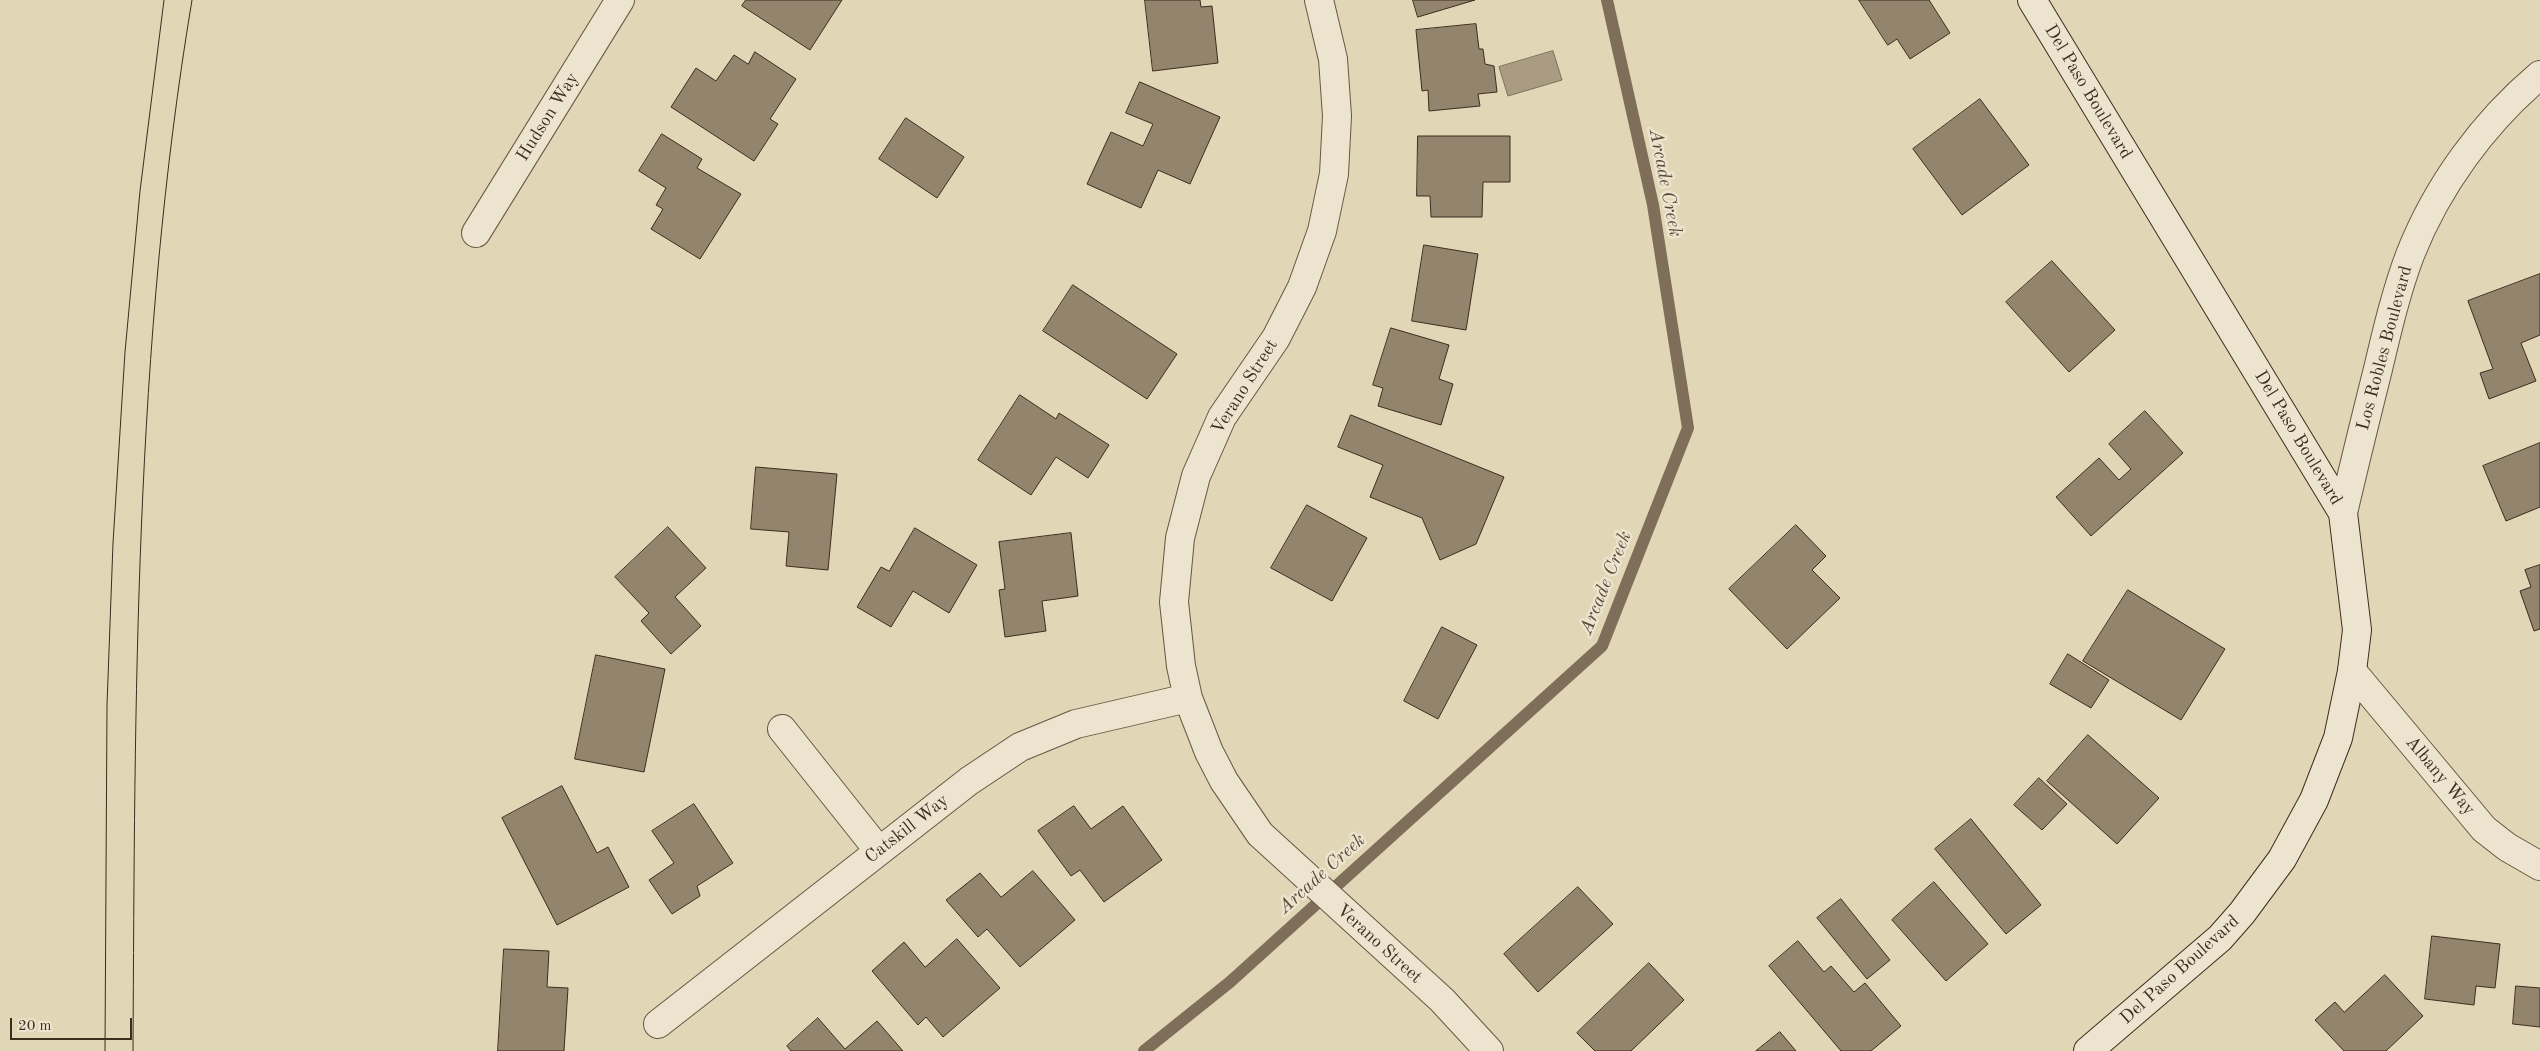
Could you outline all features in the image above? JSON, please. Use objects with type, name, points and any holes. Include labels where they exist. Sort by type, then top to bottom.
[{"type":"street","name":"Hudson Way","points":[[476,233],[620,0]]},
{"type":"street","name":"Verano Street","points":[[1319,0],[1333,59],[1338,116],[1334,174],[1322,231],[1302,286],[1276,338],[1222,416],[1196,476],[1180,538],[1174,602],[1181,666],[1188,698],[1209,752],[1224,781],[1260,834],[1442,1000],[1489,1051]]},
{"type":"street","name":"Del Paso Boulevard","points":[[2032,0],[2343,513],[2357,630],[2352,671],[2338,738],[2314,800],[2282,859],[2242,913],[2220,938],[2088,1051]]},
{"type":"street","name":"Los Robles Boulevard","points":[[2343,513],[2391,317],[2410,255],[2439,195],[2475,142],[2519,92],[2540,75]]},
{"type":"street","name":"Albany Way","points":[[2352,671],[2484,829],[2507,848],[2540,866]]},
{"type":"street","name":"Catskill Way","points":[[658,1024],[969,781],[1020,747],[1076,724],[1188,698]]},
{"type":"street","points":[[782,729],[879,851]]},
{"type":"shaded area","points":[[1553,51],[1562,80],[1508,96],[1499,67]]},
{"type":"building","points":[[746,0],[842,0],[810,50],[742,6]]},
{"type":"building","points":[[1145,0],[1200,0],[1201,7],[1212,6],[1218,63],[1153,71]]},
{"type":"building","points":[[1413,0],[1475,0],[1418,17]]},
{"type":"building","points":[[1859,0],[1929,0],[1950,33],[1910,59],[1897,39],[1888,45]]},
{"type":"building","points":[[1476,24],[1479,49],[1483,49],[1485,64],[1494,66],[1497,92],[1478,94],[1480,106],[1429,111],[1428,90],[1422,91],[1416,30]]},
{"type":"building","points":[[755,52],[796,79],[770,119],[778,124],[754,161],[671,107],[696,68],[716,81],[734,55],[748,64]]},
{"type":"building","points":[[1140,82],[1220,117],[1190,184],[1158,170],[1141,208],[1087,184],[1111,132],[1143,146],[1153,124],[1126,113]]},
{"type":"building","points":[[1980,99],[2029,165],[1962,215],[1913,149]]},
{"type":"building","points":[[906,118],[964,157],[937,198],[879,159]]},
{"type":"building","points":[[662,134],[702,159],[697,168],[741,194],[700,259],[651,229],[663,209],[656,205],[666,188],[639,171]]},
{"type":"building","points":[[1418,136],[1510,136],[1510,182],[1483,182],[1482,217],[1431,217],[1430,196],[1417,196]]},
{"type":"building","points":[[1424,245],[1478,254],[1466,330],[1412,321]]},
{"type":"building","points":[[2052,261],[2115,330],[2069,372],[2006,302]]},
{"type":"building","points":[[2540,274],[2540,335],[2521,343],[2536,381],[2489,399],[2480,373],[2493,369],[2468,301]]},
{"type":"building","points":[[1073,285],[1177,354],[1147,399],[1043,331]]},
{"type":"building","points":[[1391,328],[1449,345],[1439,379],[1453,384],[1441,425],[1378,406],[1383,388],[1373,385]]},
{"type":"building","points":[[1020,395],[1056,419],[1059,413],[1109,445],[1088,478],[1056,457],[1031,495],[978,460]]},
{"type":"building","points":[[2145,411],[2183,453],[2091,536],[2056,497],[2099,458],[2119,480],[2131,469],[2109,444]]},
{"type":"building","points":[[1351,415],[1504,477],[1476,544],[1440,560],[1422,518],[1370,497],[1383,465],[1338,447]]},
{"type":"building","points":[[2540,443],[2540,507],[2506,521],[2483,466]]},
{"type":"building","points":[[756,467],[837,474],[828,570],[786,566],[789,532],[751,529]]},
{"type":"building","points":[[1307,505],[1367,538],[1332,601],[1271,568]]},
{"type":"building","points":[[1796,525],[1826,556],[1812,570],[1840,598],[1787,649],[1729,589]]},
{"type":"building","points":[[668,527],[706,568],[675,597],[701,626],[671,654],[641,621],[649,613],[615,577]]},
{"type":"building","points":[[915,528],[977,565],[949,613],[913,591],[891,627],[857,607],[881,567],[889,571]]},
{"type":"building","points":[[1071,533],[1078,596],[1042,601],[1046,631],[1005,637],[999,590],[1005,589],[999,542]]},
{"type":"building","points":[[2540,565],[2540,629],[2534,631],[2520,591],[2531,587],[2525,570]]},
{"type":"building","points":[[2128,590],[2225,649],[2181,720],[2083,661]]},
{"type":"building","points":[[1442,627],[1477,645],[1438,719],[1404,701]]},
{"type":"building","points":[[2068,654],[2109,680],[2091,708],[2050,684]]},
{"type":"building","points":[[596,655],[665,669],[644,772],[575,759]]},
{"type":"building","points":[[2088,735],[2159,798],[2117,844],[2047,781]]},
{"type":"building","points":[[2039,778],[2067,804],[2042,830],[2014,805]]},
{"type":"building","points":[[562,786],[597,853],[608,847],[629,887],[557,925],[502,818]]},
{"type":"building","points":[[694,804],[733,863],[697,886],[700,896],[672,914],[649,880],[674,863],[652,831]]},
{"type":"building","points":[[1074,806],[1091,829],[1123,806],[1162,860],[1104,902],[1080,870],[1071,876],[1038,831]]},
{"type":"building","points":[[1971,819],[2041,905],[2006,934],[1935,849]]},
{"type":"building","points":[[1033,871],[1075,920],[1020,967],[987,929],[978,937],[946,900],[980,873],[1001,897]]},
{"type":"building","points":[[1934,882],[1988,944],[1946,981],[1892,920]]},
{"type":"building","points":[[1578,887],[1613,924],[1538,992],[1504,954]]},
{"type":"building","points":[[1841,899],[1890,960],[1867,979],[1817,918]]},
{"type":"building","points":[[2432,936],[2500,944],[2495,988],[2476,986],[2474,1005],[2425,999]]},
{"type":"building","points":[[957,939],[1000,988],[943,1037],[926,1017],[918,1025],[872,971],[904,942],[925,967]]},
{"type":"building","points":[[1798,941],[1824,972],[1831,966],[1854,992],[1865,983],[1901,1026],[1871,1051],[1841,1051],[1769,966]]},
{"type":"building","points":[[504,949],[549,951],[547,987],[568,988],[564,1051],[498,1051]]},
{"type":"building","points":[[1649,963],[1684,1000],[1631,1051],[1595,1051],[1577,1033]]},
{"type":"building","points":[[2385,975],[2423,1016],[2386,1051],[2344,1051],[2315,1020],[2335,1002],[2344,1012]]},
{"type":"building","points":[[2516,986],[2540,988],[2540,1027],[2513,1024]]},
{"type":"building","points":[[818,1018],[845,1049],[877,1021],[903,1051],[791,1051],[787,1046]]},
{"type":"building","points":[[1780,1032],[1796,1051],[1756,1051]]},
{"type":"waterway","name":"Arcade Creek","points":[[1144,1051],[1230,982],[1602,646],[1688,428],[1653,205],[1607,0]]},
{"type":"tram line","points":[[105,1051],[107,705],[113,543],[125,352],[140,191],[164,0]]},
{"type":"tram line","points":[[133,1051],[137,656],[148,392],[173,130],[192,0]]}]
